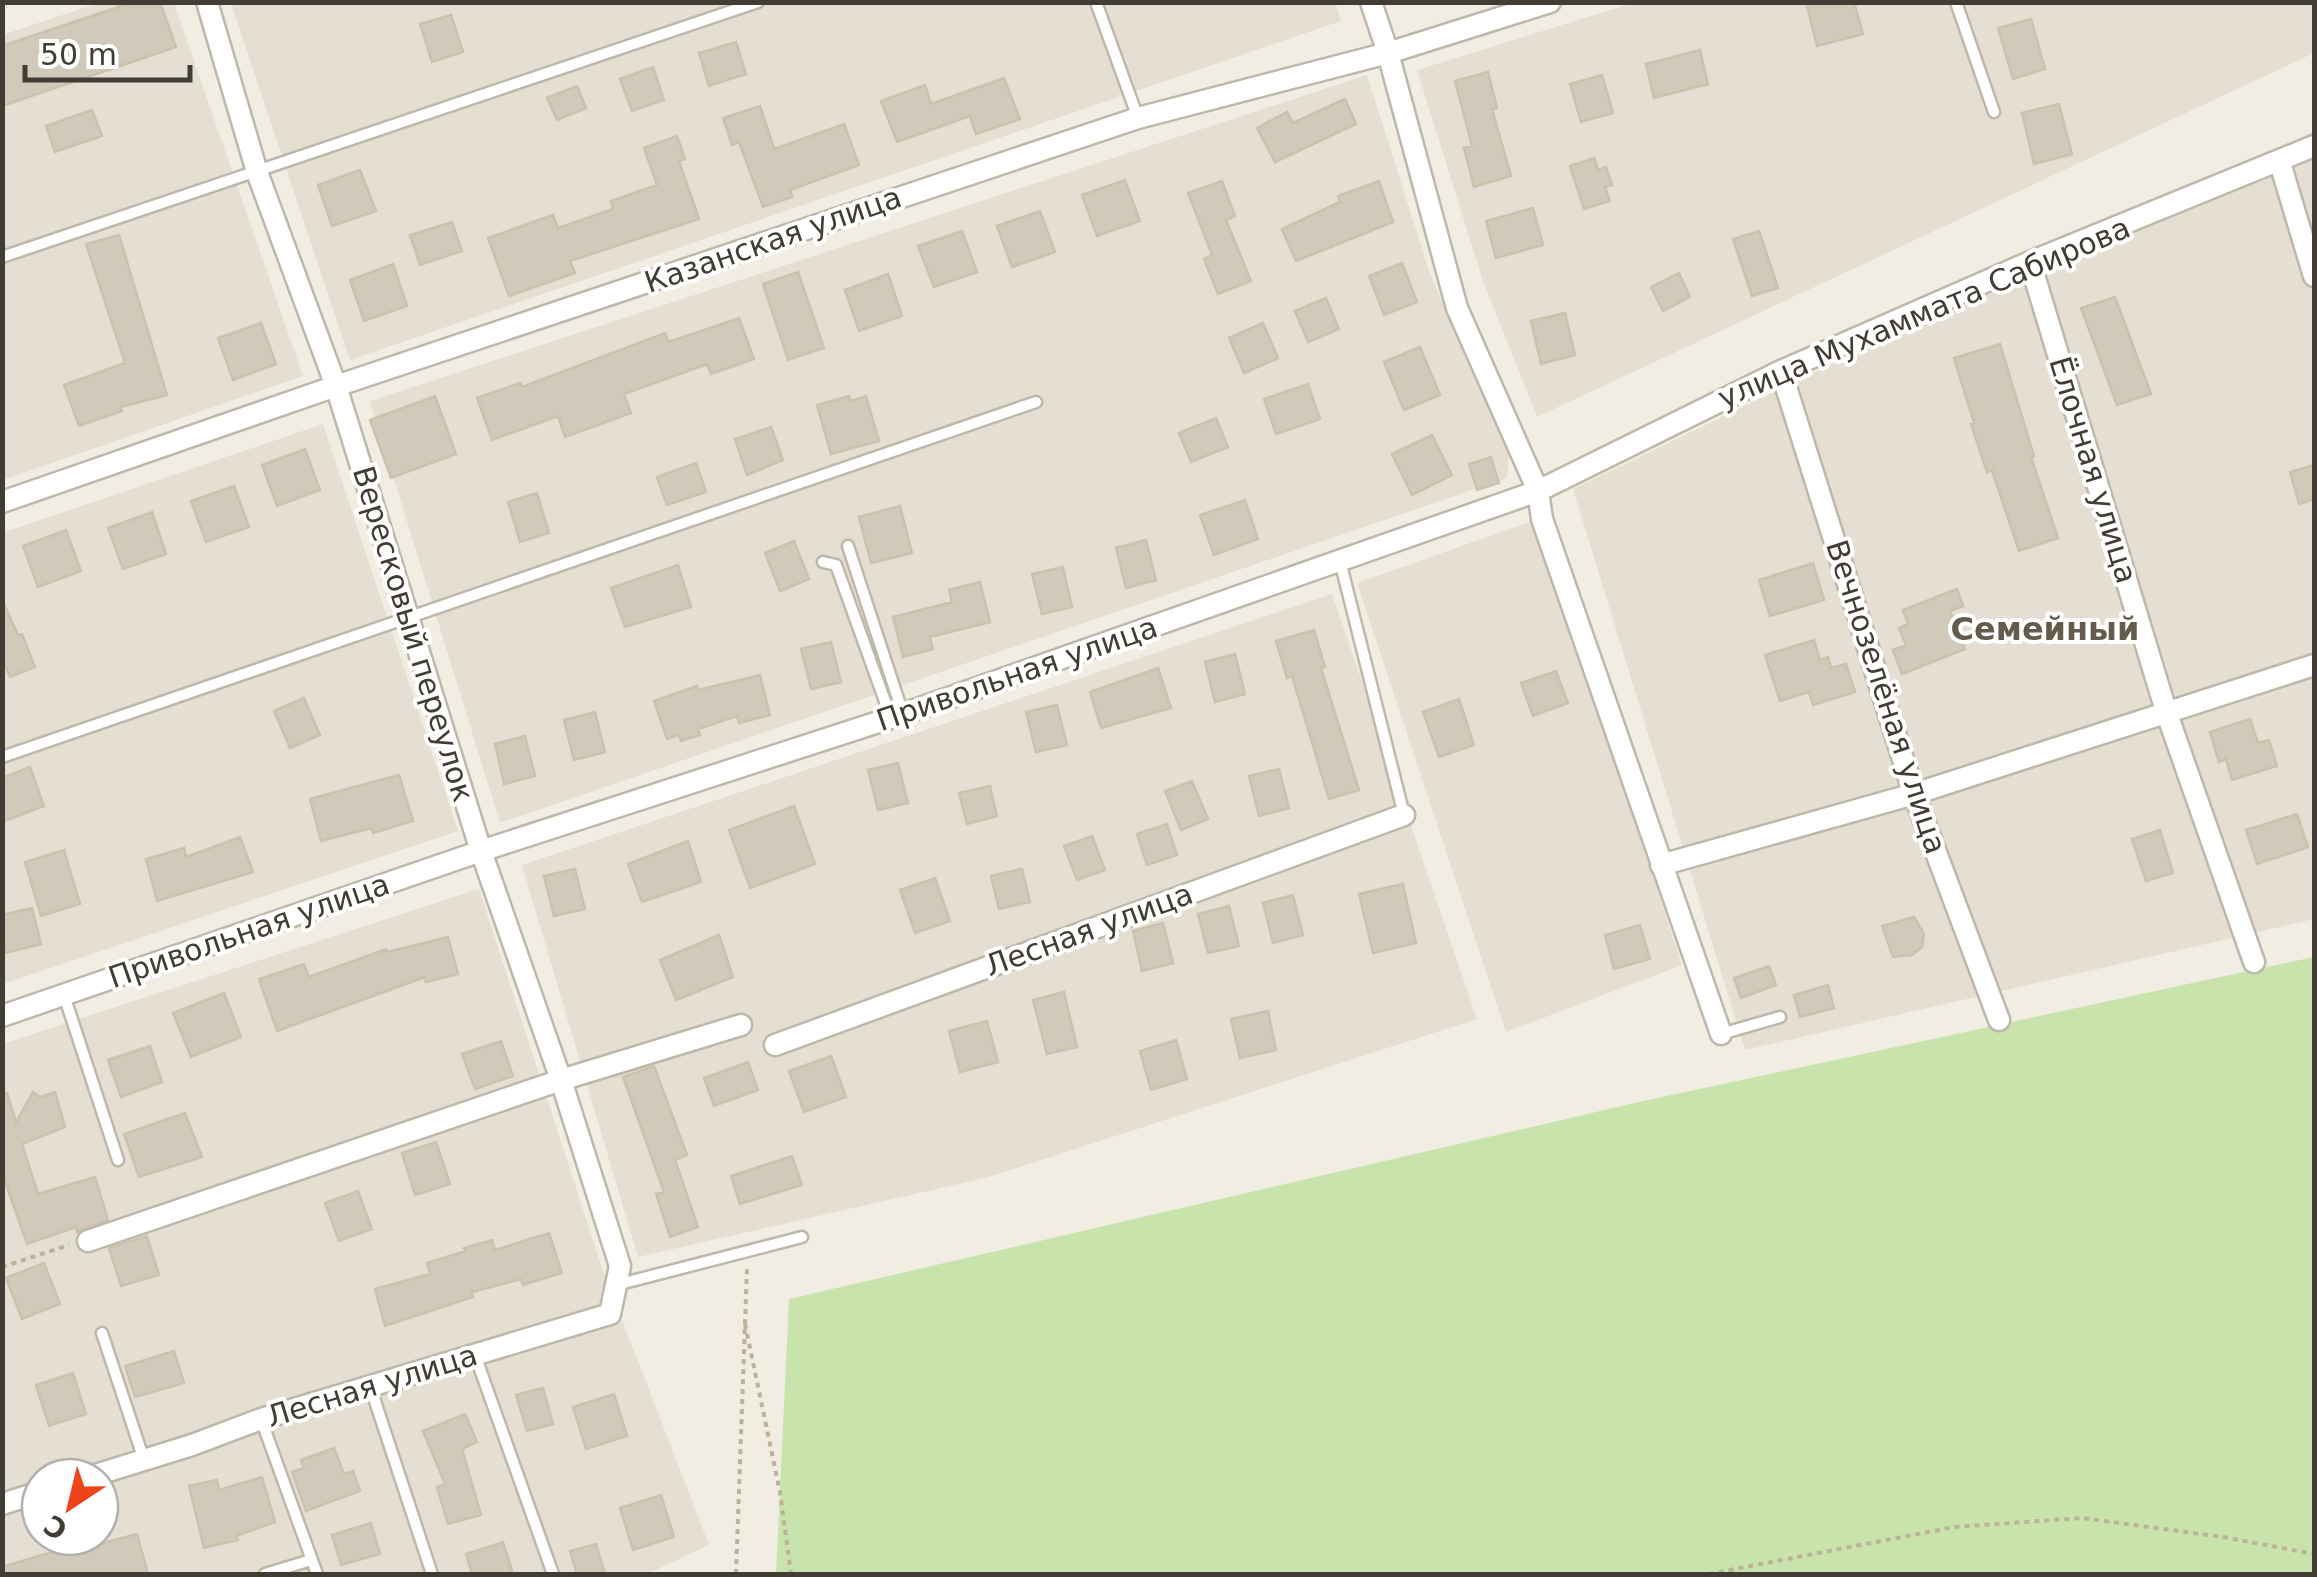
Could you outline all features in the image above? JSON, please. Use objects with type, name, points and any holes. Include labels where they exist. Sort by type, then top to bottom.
[{"type":"street","name":"Вересковый переулок","points":[[207,2],[256,172],[336,386],[481,851],[561,1080],[618,1276]]},
{"type":"street","points":[[1371,2],[1457,308],[1538,491],[1542,518],[1721,1034]]},
{"type":"street","name":"Казанская улица","points":[[2,502],[1138,118],[1388,54],[1550,2]]},
{"type":"street","name":"улица Мухаммата Сабирова","points":[[1538,491],[1782,372],[2030,262],[2314,146]]},
{"type":"street","points":[[2280,163],[2314,276]]},
{"type":"street","name":"Ёлочная улица","points":[[2030,262],[2166,712],[2254,962]]},
{"type":"street","name":"Вечнозелёная улица","points":[[1782,372],[1914,794],[1999,1020]]},
{"type":"street","name":"Привольная улица","points":[[2,1016],[481,851],[897,716],[1538,491]]},
{"type":"street","points":[[1661,864],[1914,794],[2314,664]]},
{"type":"street","name":"Лесная улица","points":[[774,1045],[1404,815]]},
{"type":"street","points":[[88,1241],[561,1080],[741,1025]]},
{"type":"street","name":"Лесная улица","points":[[120,1467],[261,1418],[610,1314],[618,1276]]},
{"type":"lane","points":[[2,256],[758,2]]},
{"type":"lane","points":[[1096,2],[1138,118]]},
{"type":"lane","points":[[1956,2],[1994,112]]},
{"type":"lane","points":[[2,757],[1036,402]]},
{"type":"lane","points":[[848,546],[897,716]]},
{"type":"lane","points":[[1340,561],[1404,815]]},
{"type":"lane","points":[[823,562],[836,565],[897,716]]},
{"type":"lane","points":[[64,995],[118,1160]]},
{"type":"lane","points":[[1721,1034],[1780,1017]]},
{"type":"lane","points":[[618,1276],[802,1238]]},
{"type":"lane","points":[[102,1334],[144,1460]]},
{"type":"lane","points":[[475,1354],[553,1574]]},
{"type":"lane","points":[[370,1386],[432,1574]]},
{"type":"lane","points":[[261,1418],[316,1574]]},
{"type":"lane","points":[[265,1574],[312,1560]]},
{"type":"path","points":[[2,1267],[88,1241]]},
{"type":"path","points":[[736,1574],[745,1296]]},
{"type":"path","points":[[744,1318],[780,1492],[791,1574]]},
{"type":"path","points":[[1709,1574],[1954,1527],[2082,1518],[2223,1536],[2314,1554]]},
{"type":"shaded area","points":[[1335,2],[1341,21],[350,360],[231,3]]},
{"type":"shaded area","points":[[99,3],[174,3],[303,376],[3,480],[2,35]]},
{"type":"shaded area","points":[[1633,3],[2314,3],[2314,53],[1537,417],[1483,281],[1417,70]]},
{"type":"shaded area","points":[[1367,75],[1430,274],[1509,456],[1507,478],[500,823],[370,401]]},
{"type":"shaded area","points":[[2314,131],[2314,919],[1745,1050],[1573,489]]},
{"type":"shaded area","points":[[323,424],[458,831],[3,984],[2,533]]},
{"type":"shaded area","points":[[1535,520],[1682,965],[1506,1032],[1357,583]]},
{"type":"shaded area","points":[[1332,594],[1477,1019],[989,1177],[638,1257],[522,865]]},
{"type":"shaded area","points":[[479,889],[602,1268],[709,1545],[647,1574],[3,1574],[2,1044]]},
{"type":"green space","points":[[2314,957],[2314,1574],[776,1574],[789,1299],[1639,1102]]},
{"type":"building","points":[[133,2],[160,2],[176,47],[2,106],[2,46]]},
{"type":"building","points":[[1806,2],[1854,2],[1863,34],[1817,46]]},
{"type":"building","points":[[451,15],[463,52],[432,62],[420,24]]},
{"type":"building","points":[[2031,19],[2045,69],[2013,79],[1998,28]]},
{"type":"building","points":[[736,42],[746,74],[709,86],[699,53]]},
{"type":"building","points":[[1700,50],[1708,84],[1654,98],[1646,64]]},
{"type":"building","points":[[653,67],[664,100],[632,111],[620,79]]},
{"type":"building","points":[[1488,72],[1497,108],[1492,109],[1511,176],[1474,187],[1464,148],[1472,146],[1455,81]]},
{"type":"building","points":[[1602,75],[1613,113],[1581,122],[1570,84]]},
{"type":"building","points":[[1004,78],[1020,119],[976,134],[970,116],[897,142],[881,101],[925,85],[931,104]]},
{"type":"building","points":[[577,86],[586,108],[557,120],[547,98]]},
{"type":"building","points":[[1345,99],[1356,124],[1275,162],[1257,128],[1287,112],[1293,123]]},
{"type":"building","points":[[2059,104],[2072,154],[2034,164],[2022,113]]},
{"type":"building","points":[[760,106],[774,149],[844,124],[859,165],[790,190],[792,197],[763,207],[739,142],[732,145],[723,118]]},
{"type":"building","points":[[92,110],[102,136],[55,152],[46,126]]},
{"type":"building","points":[[677,136],[685,159],[679,161],[699,219],[570,261],[575,273],[509,296],[488,238],[553,215],[558,228],[613,209],[611,201],[657,185],[644,148]]},
{"type":"building","points":[[1594,158],[1598,170],[1606,167],[1612,185],[1605,187],[1610,201],[1584,209],[1570,166]]},
{"type":"building","points":[[360,170],[376,211],[332,226],[318,185]]},
{"type":"building","points":[[1125,180],[1140,221],[1097,236],[1082,195]]},
{"type":"building","points":[[1222,181],[1235,216],[1226,220],[1251,281],[1218,294],[1204,259],[1212,255],[1188,193]]},
{"type":"building","points":[[1379,181],[1393,222],[1296,261],[1282,229],[1340,202],[1338,196]]},
{"type":"building","points":[[1533,208],[1543,245],[1496,258],[1486,221]]},
{"type":"building","points":[[1040,211],[1055,252],[1012,267],[997,226]]},
{"type":"building","points":[[452,222],[462,251],[420,265],[410,235]]},
{"type":"building","points":[[962,231],[977,272],[934,287],[918,246]]},
{"type":"building","points":[[1759,231],[1778,288],[1752,296],[1733,239]]},
{"type":"building","points":[[119,235],[167,395],[121,407],[122,411],[79,426],[64,385],[125,363],[86,244]]},
{"type":"building","points":[[1402,263],[1417,302],[1384,315],[1369,276]]},
{"type":"building","points":[[393,264],[407,306],[364,321],[350,280]]},
{"type":"building","points":[[798,272],[824,348],[788,360],[763,284]]},
{"type":"building","points":[[1679,273],[1690,297],[1663,311],[1651,287]]},
{"type":"building","points":[[888,274],[902,316],[859,331],[845,290]]},
{"type":"building","points":[[2115,297],[2151,394],[2117,405],[2081,308]]},
{"type":"building","points":[[1326,298],[1339,329],[1308,342],[1295,311]]},
{"type":"building","points":[[1565,313],[1575,355],[1541,364],[1531,321]]},
{"type":"building","points":[[739,318],[754,359],[711,374],[707,364],[624,394],[631,413],[565,437],[558,416],[492,440],[477,398],[520,383],[522,387],[665,333],[669,342]]},
{"type":"building","points":[[261,323],[276,364],[233,380],[218,338]]},
{"type":"building","points":[[1263,323],[1278,358],[1244,373],[1229,338]]},
{"type":"building","points":[[2000,344],[2058,538],[2019,551],[1992,470],[1987,472],[1954,358]]},
{"type":"building","points":[[1420,347],[1440,395],[1404,410],[1384,362]]},
{"type":"building","points":[[1308,384],[1320,419],[1276,434],[1264,399]]},
{"type":"building","points":[[435,396],[456,454],[391,478],[370,420]]},
{"type":"building","points":[[849,396],[851,401],[866,396],[879,441],[831,454],[817,405]]},
{"type":"building","points":[[1216,418],[1228,447],[1191,462],[1179,433]]},
{"type":"building","points":[[771,427],[783,460],[747,475],[735,439]]},
{"type":"building","points":[[1432,435],[1452,475],[1412,495],[1392,454]]},
{"type":"building","points":[[305,449],[320,490],[277,506],[262,465]]},
{"type":"building","points":[[1491,457],[1499,483],[1477,490],[1469,464]]},
{"type":"building","points":[[696,463],[706,492],[667,505],[657,477]]},
{"type":"building","points":[[2314,465],[2314,499],[2299,504],[2290,472]]},
{"type":"building","points":[[234,486],[249,527],[206,542],[191,501]]},
{"type":"building","points":[[537,493],[549,533],[520,542],[508,502]]},
{"type":"building","points":[[1245,500],[1258,539],[1214,555],[1200,515]]},
{"type":"building","points":[[900,506],[912,553],[871,563],[859,517]]},
{"type":"building","points":[[152,512],[166,554],[123,569],[108,528]]},
{"type":"building","points":[[66,530],[81,571],[38,587],[23,546]]},
{"type":"building","points":[[1146,540],[1156,580],[1126,588],[1116,548]]},
{"type":"building","points":[[794,541],[809,579],[780,591],[765,553]]},
{"type":"building","points":[[1813,563],[1824,600],[1770,616],[1759,580]]},
{"type":"building","points":[[678,565],[691,607],[625,627],[611,588]]},
{"type":"building","points":[[1063,567],[1072,607],[1042,614],[1032,574]]},
{"type":"building","points":[[980,582],[990,622],[930,637],[933,649],[903,657],[893,617],[952,602],[949,590]]},
{"type":"building","points":[[1957,589],[1963,606],[1950,611],[1965,649],[1902,674],[1893,650],[1906,645],[1899,628],[1908,624],[1903,610]]},
{"type":"building","points":[[2,600],[35,667],[10,677],[2,658]]},
{"type":"building","points":[[1314,630],[1325,667],[1321,668],[1359,790],[1329,799],[1292,676],[1287,678],[1276,641]]},
{"type":"building","points":[[1814,640],[1820,660],[1828,657],[1831,668],[1846,664],[1855,692],[1813,705],[1809,692],[1780,701],[1765,655]]},
{"type":"building","points":[[831,642],[841,682],[811,689],[801,649]]},
{"type":"building","points":[[1235,654],[1245,694],[1215,702],[1205,662]]},
{"type":"building","points":[[1158,668],[1171,708],[1101,728],[1090,692]]},
{"type":"building","points":[[1556,671],[1568,703],[1533,716],[1521,683]]},
{"type":"building","points":[[760,675],[770,715],[739,723],[737,716],[698,729],[700,735],[681,741],[679,735],[667,739],[654,701],[697,686],[698,690]]},
{"type":"building","points":[[304,698],[320,735],[290,748],[274,711]]},
{"type":"building","points":[[1459,699],[1474,745],[1439,757],[1423,712]]},
{"type":"building","points":[[1057,705],[1067,745],[1036,752],[1026,712]]},
{"type":"building","points":[[595,712],[605,752],[574,760],[564,720]]},
{"type":"building","points":[[2250,719],[2258,743],[2269,740],[2277,766],[2232,780],[2226,759],[2219,762],[2210,732]]},
{"type":"building","points":[[525,736],[535,776],[504,784],[495,744]]},
{"type":"building","points":[[898,763],[908,803],[878,810],[868,770]]},
{"type":"building","points":[[30,767],[44,806],[2,822],[2,778]]},
{"type":"building","points":[[1279,769],[1289,808],[1259,816],[1249,776]]},
{"type":"building","points":[[399,775],[413,821],[373,833],[372,828],[321,841],[310,799]]},
{"type":"building","points":[[1192,781],[1208,819],[1181,830],[1165,791]]},
{"type":"building","points":[[990,786],[997,816],[967,824],[959,793]]},
{"type":"building","points":[[794,806],[815,864],[750,888],[729,830]]},
{"type":"building","points":[[2297,814],[2308,847],[2257,864],[2246,830]]},
{"type":"building","points":[[1167,824],[1177,855],[1147,865],[1137,834]]},
{"type":"building","points":[[2160,830],[2173,873],[2146,881],[2132,839]]},
{"type":"building","points":[[1092,836],[1105,870],[1077,880],[1064,846]]},
{"type":"building","points":[[240,837],[253,872],[157,901],[146,859],[184,848],[186,857]]},
{"type":"building","points":[[688,841],[701,882],[642,902],[628,864]]},
{"type":"building","points":[[64,850],[80,904],[41,916],[25,862]]},
{"type":"building","points":[[575,869],[585,909],[554,916],[544,876]]},
{"type":"building","points":[[1022,869],[1030,902],[999,909],[991,876]]},
{"type":"building","points":[[935,878],[950,921],[915,933],[900,890]]},
{"type":"building","points":[[1403,884],[1416,943],[1373,953],[1359,894]]},
{"type":"building","points":[[1293,895],[1303,935],[1273,943],[1263,903]]},
{"type":"building","points":[[1229,906],[1239,946],[1208,953],[1198,914]]},
{"type":"building","points":[[32,908],[41,944],[5,953],[2,915]]},
{"type":"building","points":[[1914,917],[1924,934],[1922,947],[1912,955],[1893,957],[1882,926]]},
{"type":"building","points":[[1163,923],[1173,963],[1142,971],[1133,931]]},
{"type":"building","points":[[1640,925],[1650,959],[1614,969],[1605,935]]},
{"type":"building","points":[[719,935],[733,977],[676,1000],[660,960]]},
{"type":"building","points":[[448,937],[458,974],[426,982],[425,977],[277,1031],[259,979],[304,964],[309,977],[386,949],[387,952]]},
{"type":"building","points":[[1769,966],[1776,985],[1741,998],[1734,978]]},
{"type":"building","points":[[1828,985],[1834,1008],[1800,1017],[1794,995]]},
{"type":"building","points":[[1064,992],[1077,1047],[1047,1054],[1033,1000]]},
{"type":"building","points":[[224,993],[241,1037],[191,1057],[173,1013]]},
{"type":"building","points":[[1268,1011],[1276,1050],[1240,1058],[1231,1019]]},
{"type":"building","points":[[987,1021],[998,1062],[960,1072],[949,1031]]},
{"type":"building","points":[[1176,1040],[1187,1079],[1151,1090],[1140,1051]]},
{"type":"building","points":[[501,1041],[513,1076],[475,1089],[462,1054]]},
{"type":"building","points":[[150,1046],[162,1082],[121,1097],[108,1060]]},
{"type":"building","points":[[831,1056],[846,1097],[804,1112],[789,1071]]},
{"type":"building","points":[[748,1062],[758,1090],[714,1106],[704,1078]]},
{"type":"building","points":[[654,1066],[687,1155],[675,1160],[698,1227],[670,1237],[656,1194],[664,1192],[623,1077]]},
{"type":"building","points":[[33,1092],[40,1097],[55,1092],[65,1127],[22,1144],[38,1194],[95,1177],[108,1220],[27,1244],[2,1173],[2,1094],[7,1093],[16,1122]]},
{"type":"building","points":[[185,1113],[202,1157],[139,1177],[124,1134]]},
{"type":"building","points":[[436,1142],[450,1184],[415,1195],[402,1153]]},
{"type":"building","points":[[792,1156],[802,1185],[740,1204],[731,1176]]},
{"type":"building","points":[[358,1191],[372,1229],[339,1241],[325,1203]]},
{"type":"building","points":[[549,1233],[562,1273],[523,1285],[521,1279],[472,1292],[473,1297],[385,1326],[375,1289],[430,1274],[427,1263],[465,1251],[464,1248],[492,1240],[495,1250]]},
{"type":"building","points":[[147,1236],[159,1275],[121,1286],[109,1248]]},
{"type":"building","points":[[44,1263],[60,1304],[22,1319],[6,1278]]},
{"type":"building","points":[[174,1351],[184,1383],[135,1397],[125,1366]]},
{"type":"building","points":[[73,1373],[86,1414],[49,1426],[36,1385]]},
{"type":"building","points":[[543,1388],[553,1424],[527,1431],[516,1395]]},
{"type":"building","points":[[614,1394],[627,1436],[586,1449],[573,1407]]},
{"type":"building","points":[[465,1414],[477,1442],[462,1449],[481,1515],[448,1524],[437,1487],[445,1484],[423,1431]]},
{"type":"building","points":[[334,1448],[344,1474],[353,1471],[360,1491],[306,1511],[292,1472],[304,1468],[301,1460]]},
{"type":"building","points":[[262,1477],[275,1522],[236,1536],[238,1540],[204,1548],[189,1486],[217,1480],[219,1490]]},
{"type":"building","points":[[661,1495],[674,1537],[633,1550],[620,1508]]},
{"type":"building","points":[[371,1523],[380,1554],[341,1565],[332,1535]]},
{"type":"building","points":[[137,1534],[148,1574],[2,1574],[2,1567],[35,1557],[120,1557],[120,1539]]},
{"type":"building","points":[[503,1542],[513,1574],[472,1574],[466,1554]]},
{"type":"building","points":[[596,1544],[605,1574],[577,1574],[570,1551]]},
{"type":"district","name":"Семейный","points":[[2045,629]]}]
